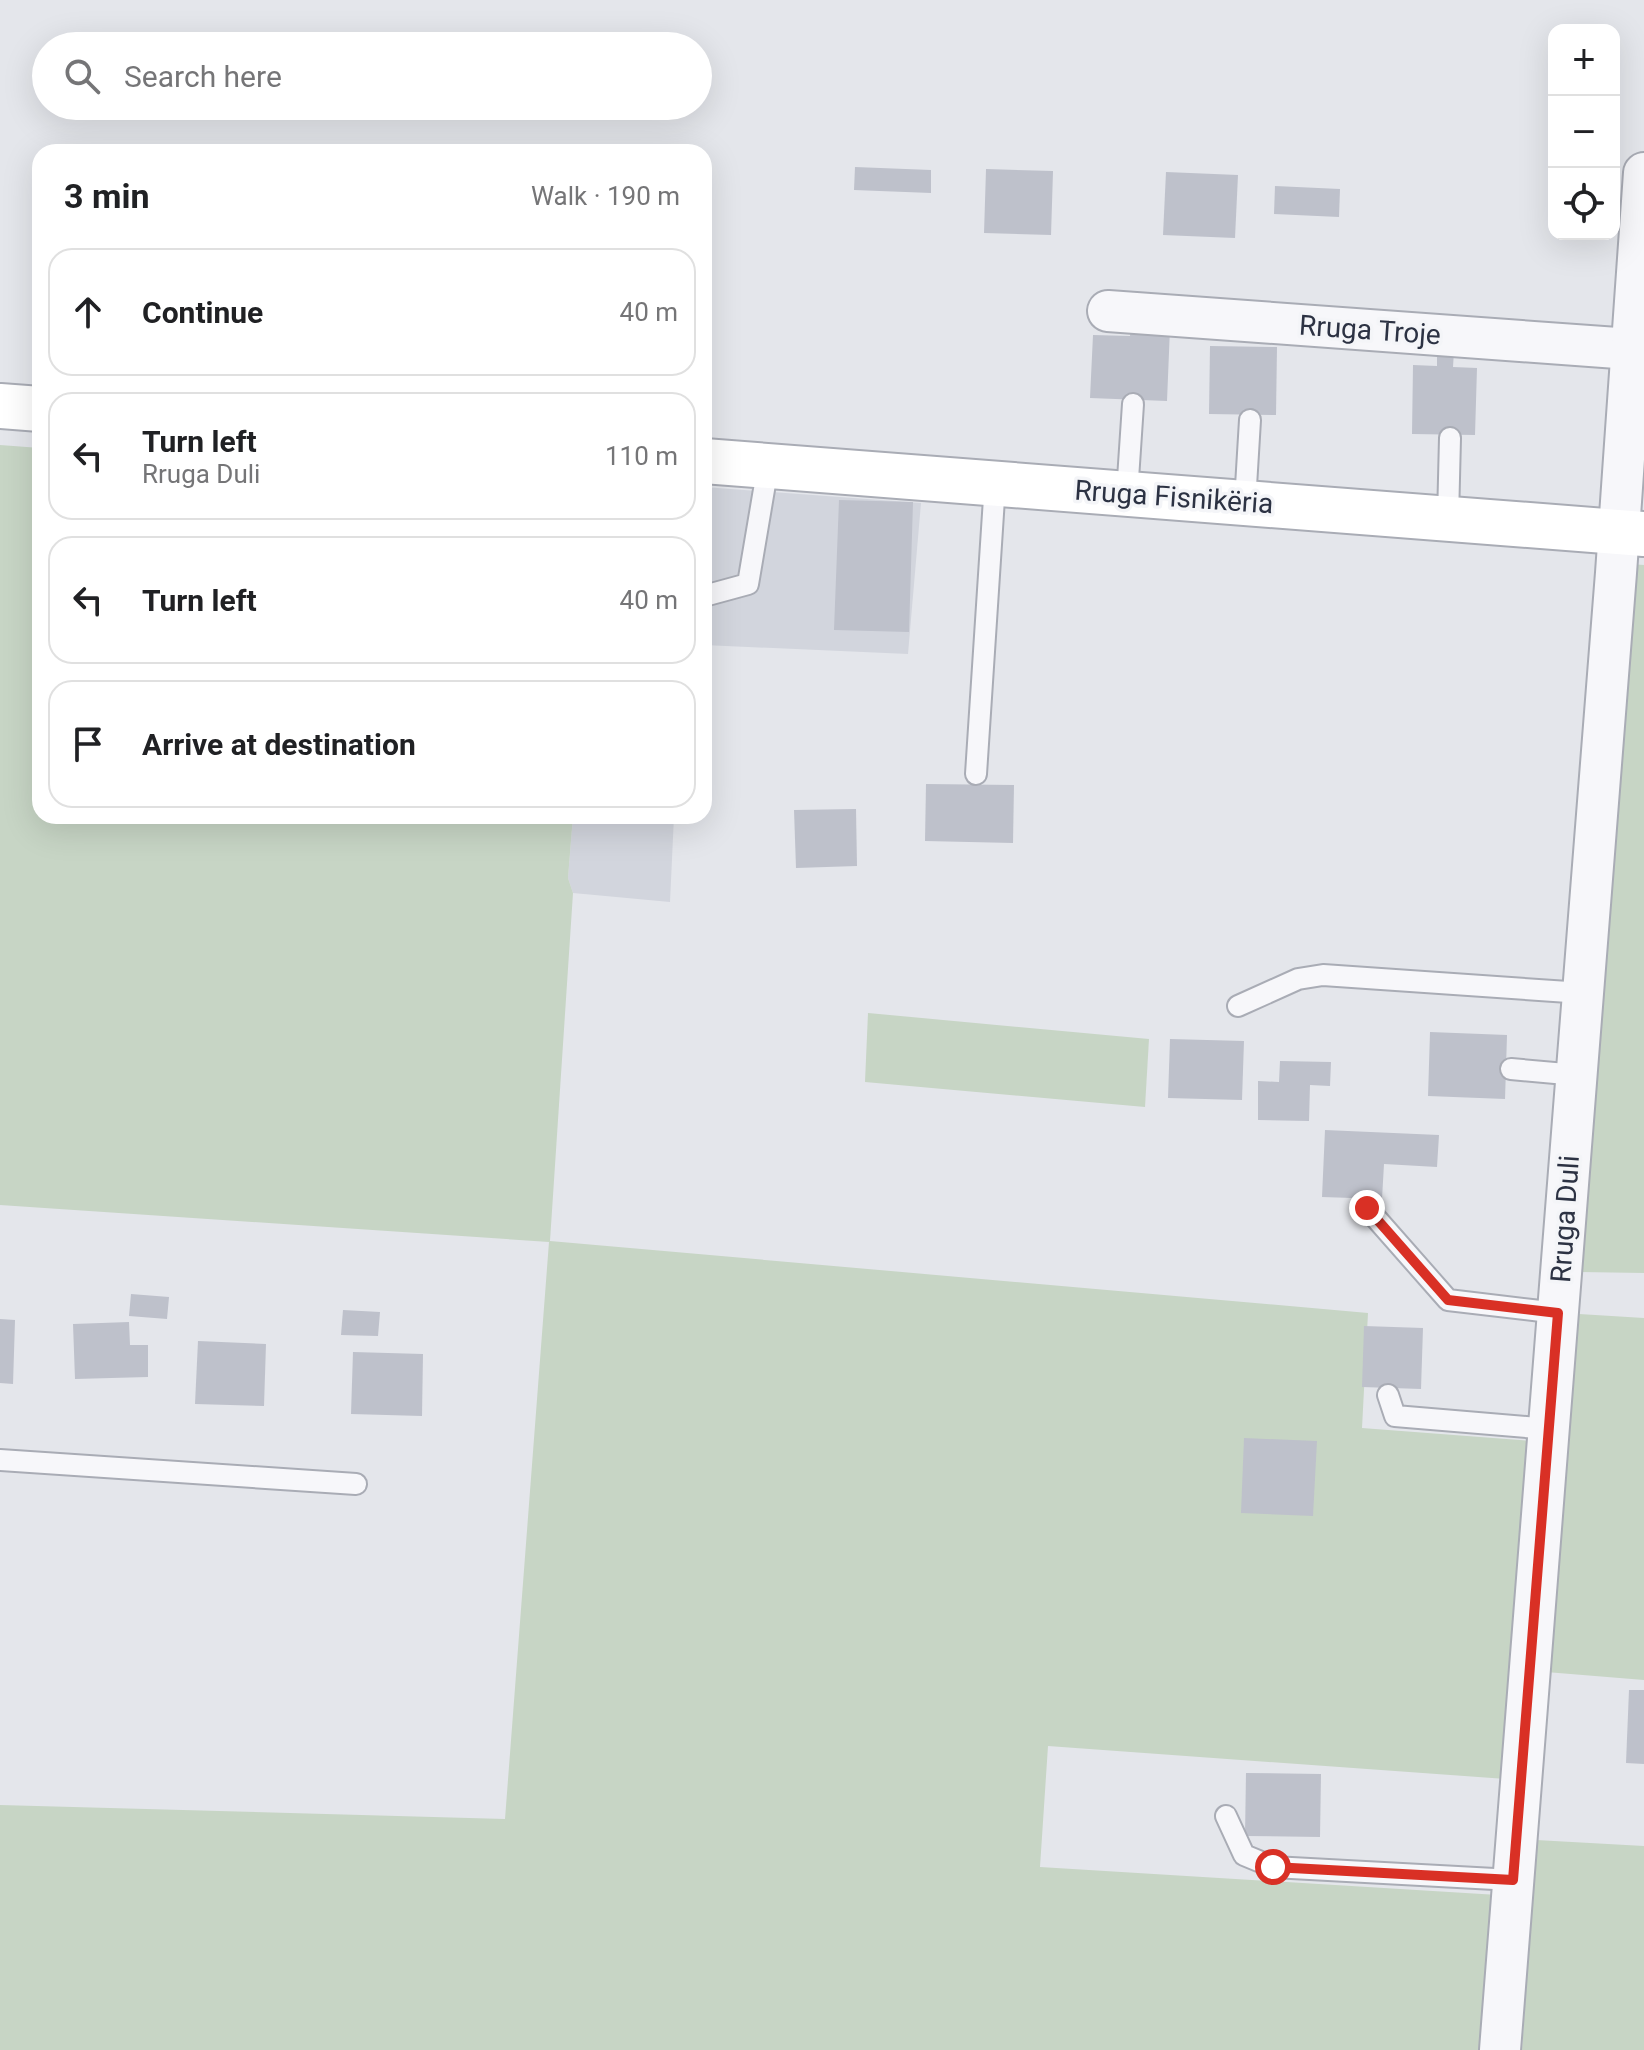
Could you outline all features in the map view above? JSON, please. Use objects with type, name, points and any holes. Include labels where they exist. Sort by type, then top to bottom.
[{"type":"street","points":[[1632,533],[1631,349],[1644,173]]},
{"type":"street","name":"Rruga Troje","points":[[1108,311],[1631,349]]},
{"type":"street","points":[[0,406],[32,408]]},
{"type":"street","name":"Rruga Fisnikëria","points":[[712,462],[1632,533]]},
{"type":"street","name":"Rruga Duli","points":[[1500,2050],[1583,993],[1632,533]]},
{"type":"lane","points":[[1127,494],[1133,404]]},
{"type":"lane","points":[[1245,503],[1250,420]]},
{"type":"lane","points":[[1448,519],[1450,438]]},
{"type":"lane","points":[[712,594],[748,584],[768,466]]},
{"type":"lane","points":[[976,774],[995,483]]},
{"type":"lane","points":[[1238,1006],[1298,979],[1323,975],[1583,993]]},
{"type":"lane","points":[[1511,1069],[1577,1075]]},
{"type":"lane","points":[[1367,1208],[1448,1300],[1558,1313]]},
{"type":"lane","points":[[1388,1395],[1395,1416],[1549,1429]]},
{"type":"lane","points":[[0,1460],[356,1484]]},
{"type":"lane","points":[[1226,1816],[1244,1855],[1273,1867],[1513,1880]]},
{"type":"shaded area","points":[[712,488],[921,503],[908,654],[712,645]]},
{"type":"shaded area","points":[[572,824],[674,824],[670,902],[573,893],[568,878]]},
{"type":"green space","points":[[0,445],[32,447],[32,824],[572,824],[568,878],[573,893],[550,1241],[1368,1313],[1362,1428],[1532,1441],[1506,1779],[1048,1746],[1040,1867],[1498,1895],[1487,2050],[0,2050],[0,1805],[505,1819],[549,1242],[0,1205]]},
{"type":"green space","points":[[1630,564],[1644,565],[1644,1273],[1580,1272]]},
{"type":"green space","points":[[868,1013],[1149,1039],[1145,1107],[865,1082]]},
{"type":"green space","points":[[1579,1314],[1644,1318],[1644,1680],[1546,1672]]},
{"type":"green space","points":[[1536,1840],[1644,1846],[1644,2050],[1522,2050]]},
{"type":"building","points":[[855,167],[931,170],[931,193],[854,190]]},
{"type":"building","points":[[986,169],[1053,171],[1051,235],[984,233]]},
{"type":"building","points":[[1166,172],[1238,175],[1235,238],[1163,235]]},
{"type":"building","points":[[1275,186],[1340,189],[1339,217],[1274,214]]},
{"type":"building","points":[[1131,327],[1170,328],[1167,401],[1090,398],[1093,335],[1130,336]]},
{"type":"building","points":[[1210,346],[1277,347],[1276,415],[1209,414]]},
{"type":"building","points":[[1437,351],[1454,351],[1453,367],[1477,368],[1475,435],[1412,434],[1413,365],[1437,366]]},
{"type":"building","points":[[839,500],[913,502],[909,632],[834,630]]},
{"type":"building","points":[[926,784],[1014,785],[1013,843],[925,841]]},
{"type":"building","points":[[856,809],[857,866],[796,868],[794,810]]},
{"type":"building","points":[[1430,1032],[1507,1035],[1505,1099],[1428,1096]]},
{"type":"building","points":[[1170,1039],[1244,1041],[1242,1100],[1168,1098]]},
{"type":"building","points":[[1280,1061],[1331,1062],[1330,1086],[1310,1085],[1309,1121],[1258,1120],[1258,1081],[1279,1082]]},
{"type":"building","points":[[1325,1130],[1439,1135],[1437,1167],[1384,1164],[1382,1199],[1322,1197]]},
{"type":"building","points":[[131,1294],[169,1297],[167,1319],[129,1316]]},
{"type":"building","points":[[343,1310],[380,1312],[378,1336],[341,1335]]},
{"type":"building","points":[[0,1319],[15,1320],[13,1384],[0,1383]]},
{"type":"building","points":[[129,1322],[130,1345],[148,1345],[148,1377],[75,1379],[73,1324]]},
{"type":"building","points":[[1364,1326],[1423,1328],[1421,1389],[1362,1387]]},
{"type":"building","points":[[198,1341],[266,1344],[264,1406],[195,1404]]},
{"type":"building","points":[[353,1352],[423,1354],[422,1416],[351,1414]]},
{"type":"building","points":[[1244,1438],[1317,1441],[1313,1516],[1241,1513]]},
{"type":"building","points":[[1629,1690],[1644,1690],[1644,1764],[1626,1763]]},
{"type":"building","points":[[1246,1773],[1321,1774],[1320,1837],[1245,1836]]},
{"type":"route","points":[[1273,1867],[1513,1880],[1558,1313],[1546,1314],[1448,1300],[1367,1208]]}]
